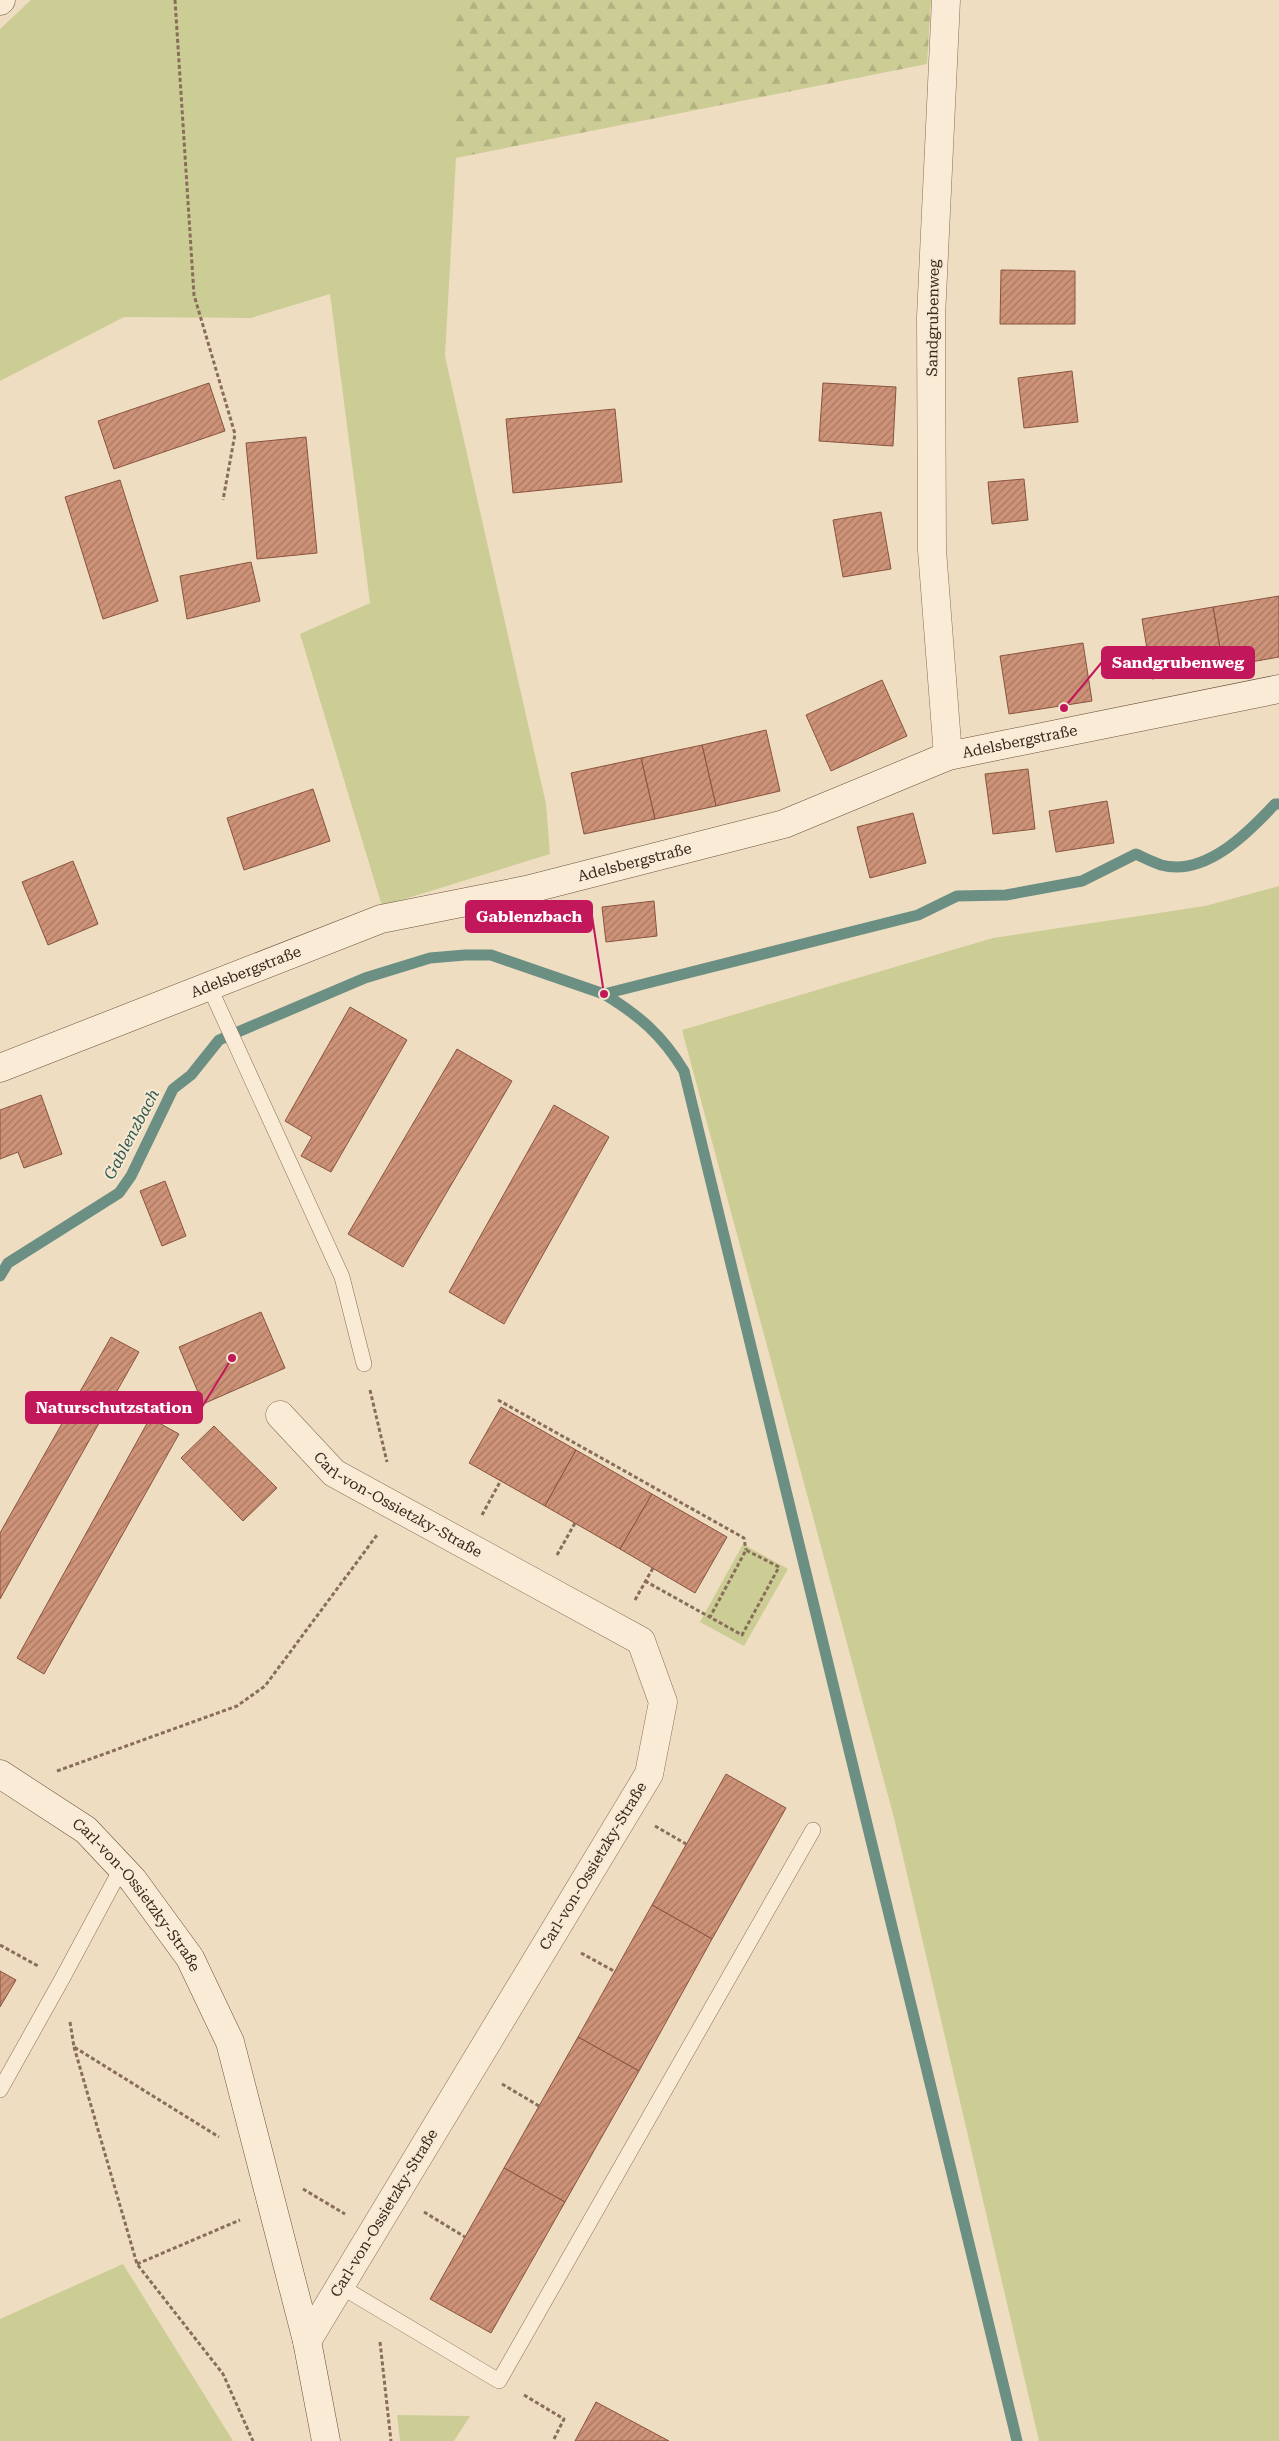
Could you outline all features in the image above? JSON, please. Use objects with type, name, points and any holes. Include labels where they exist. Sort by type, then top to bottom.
[{"type":"street","name":"Sandgrubenweg","points":[[946,0],[931,318],[932,540],[948,756]]},
{"type":"street","name":"Adelsbergstraße","points":[[0,1068],[381,919],[526,890],[784,824],[948,756],[1279,689]]},
{"type":"street","name":"Carl-von-Ossietzky-Straße","points":[[280,1416],[334,1473],[641,1641],[663,1702],[649,1774],[307,2341]]},
{"type":"street","name":"Carl-von-Ossietzky-Straße","points":[[9,1779],[86,1830],[122,1867],[190,1958],[230,2042],[307,2341],[326,2441]]},
{"type":"lane","points":[[209,986],[342,1277],[364,1364]]},
{"type":"lane","points":[[340,2286],[499,2381],[814,1830]]},
{"type":"lane","points":[[0,2090],[62,1980],[122,1867]]},
{"type":"path","points":[[175,0],[194,295],[235,434],[223,500]]},
{"type":"path","points":[[9,1779],[238,1706],[265,1686],[398,1507],[364,1364]]},
{"type":"path","points":[[498,1400],[744,1538],[746,1550],[710,1617]]},
{"type":"path","points":[[478,1520],[501,1480]]},
{"type":"path","points":[[552,1563],[575,1523]]},
{"type":"path","points":[[645,1581],[742,1635],[779,1567],[746,1550]]},
{"type":"path","points":[[632,1605],[653,1568]]},
{"type":"path","points":[[649,1822],[686,1844]]},
{"type":"path","points":[[0,1945],[62,1980],[74,2047],[137,2264],[222,2374],[254,2441]]},
{"type":"path","points":[[577,1951],[614,1971]]},
{"type":"path","points":[[74,2047],[373,2231]]},
{"type":"path","points":[[501,2083],[539,2106]]},
{"type":"path","points":[[137,2264],[272,2206]]},
{"type":"path","points":[[420,2209],[465,2237]]},
{"type":"path","points":[[376,2308],[391,2441]]},
{"type":"path","points":[[499,2381],[564,2419],[552,2441]]},
{"type":"green space","points":[[31,0],[456,0],[456,158],[445,356],[546,804],[550,854],[382,906],[300,634],[370,603],[330,294],[251,318],[124,317],[0,381],[0,29]]},
{"type":"green space","points":[[456,0],[931,0],[927,64],[456,158]]},
{"type":"green space","points":[[1279,886],[1279,2441],[1039,2441],[894,1818],[682,1030],[993,938],[1205,906]]},
{"type":"green space","points":[[743,1544],[788,1569],[744,1646],[700,1622]]},
{"type":"green space","points":[[123,2264],[233,2441],[0,2441],[0,2319]]},
{"type":"green space","points":[[397,2415],[470,2416],[454,2441],[400,2441]]},
{"type":"building","points":[[1001,270],[1075,271],[1075,324],[1000,324]]},
{"type":"building","points":[[1072,371],[1078,422],[1024,428],[1018,378]]},
{"type":"building","points":[[209,383],[225,431],[114,469],[98,421]]},
{"type":"building","points":[[823,383],[896,387],[893,446],[819,441]]},
{"type":"building","points":[[615,409],[622,482],[513,493],[506,419]]},
{"type":"building","points":[[306,437],[317,553],[257,559],[246,443]]},
{"type":"building","points":[[1024,479],[1028,520],[992,524],[988,482]]},
{"type":"building","points":[[120,480],[158,601],[103,619],[65,497]]},
{"type":"building","points":[[881,512],[891,569],[843,577],[833,520]]},
{"type":"building","points":[[251,562],[260,601],[187,619],[180,576]]},
{"type":"building","points":[[1279,596],[1279,657],[1223,667],[1213,607]]},
{"type":"building","points":[[1213,607],[1223,667],[1152,679],[1142,619]]},
{"type":"building","points":[[1083,643],[1092,701],[1009,714],[1000,656]]},
{"type":"building","points":[[882,680],[907,736],[831,771],[806,715]]},
{"type":"building","points":[[766,730],[780,791],[716,806],[702,745]]},
{"type":"building","points":[[702,745],[716,806],[655,819],[641,758]]},
{"type":"building","points":[[641,758],[655,819],[584,834],[571,773]]},
{"type":"building","points":[[1028,769],[1035,829],[993,834],[985,774]]},
{"type":"building","points":[[313,789],[330,841],[244,870],[227,818]]},
{"type":"building","points":[[1107,801],[1114,843],[1056,852],[1049,811]]},
{"type":"building","points":[[913,813],[926,863],[870,878],[857,827]]},
{"type":"building","points":[[73,861],[98,924],[48,945],[22,882]]},
{"type":"building","points":[[654,901],[657,936],[606,942],[602,907]]},
{"type":"building","points":[[350,1007],[407,1040],[331,1172],[301,1156],[312,1137],[285,1121]]},
{"type":"building","points":[[457,1049],[512,1081],[403,1267],[348,1234]]},
{"type":"building","points":[[41,1095],[62,1154],[24,1168],[18,1152],[0,1159],[0,1110]]},
{"type":"building","points":[[554,1105],[609,1137],[504,1324],[449,1292]]},
{"type":"building","points":[[165,1181],[186,1236],[162,1246],[140,1191]]},
{"type":"building","points":[[261,1312],[285,1368],[203,1404],[179,1347]]},
{"type":"building","points":[[111,1337],[139,1352],[0,1599],[0,1533]]},
{"type":"building","points":[[501,1407],[576,1450],[545,1506],[469,1463]]},
{"type":"building","points":[[150,1418],[179,1434],[44,1674],[17,1658]]},
{"type":"building","points":[[214,1426],[277,1488],[243,1521],[181,1458]]},
{"type":"building","points":[[576,1450],[652,1494],[620,1549],[545,1506]]},
{"type":"building","points":[[652,1494],[727,1537],[695,1593],[620,1549]]},
{"type":"building","points":[[726,1774],[786,1808],[712,1939],[652,1905]]},
{"type":"building","points":[[652,1905],[712,1939],[639,2071],[578,2037]]},
{"type":"building","points":[[0,1971],[16,1980],[0,2007]]},
{"type":"building","points":[[578,2037],[639,2071],[565,2202],[504,2168]]},
{"type":"building","points":[[504,2168],[565,2202],[491,2333],[430,2299]]},
{"type":"building","points":[[596,2402],[669,2441],[575,2441]]},
{"type":"waterway","name":"Gablenzbach","points":[[0,1276],[8,1263],[119,1193],[131,1176],[173,1089],[191,1075],[219,1040],[365,978],[430,958],[491,955],[604,994],[918,915],[957,896],[1006,895],[1082,881],[1136,854],[1161,865],[1177,867],[1194,865],[1224,850],[1239,839],[1275,804],[1279,804]]},
{"type":"waterway","points":[[604,994],[629,1010],[649,1027],[676,1058],[684,1071],[1017,2441]]},
{"type":"place","name":"Sandgrubenweg","points":[[1064,708]]},
{"type":"place","name":"Gablenzbach","points":[[604,994]]},
{"type":"place","name":"Naturschutzstation","points":[[232,1358]]}]
